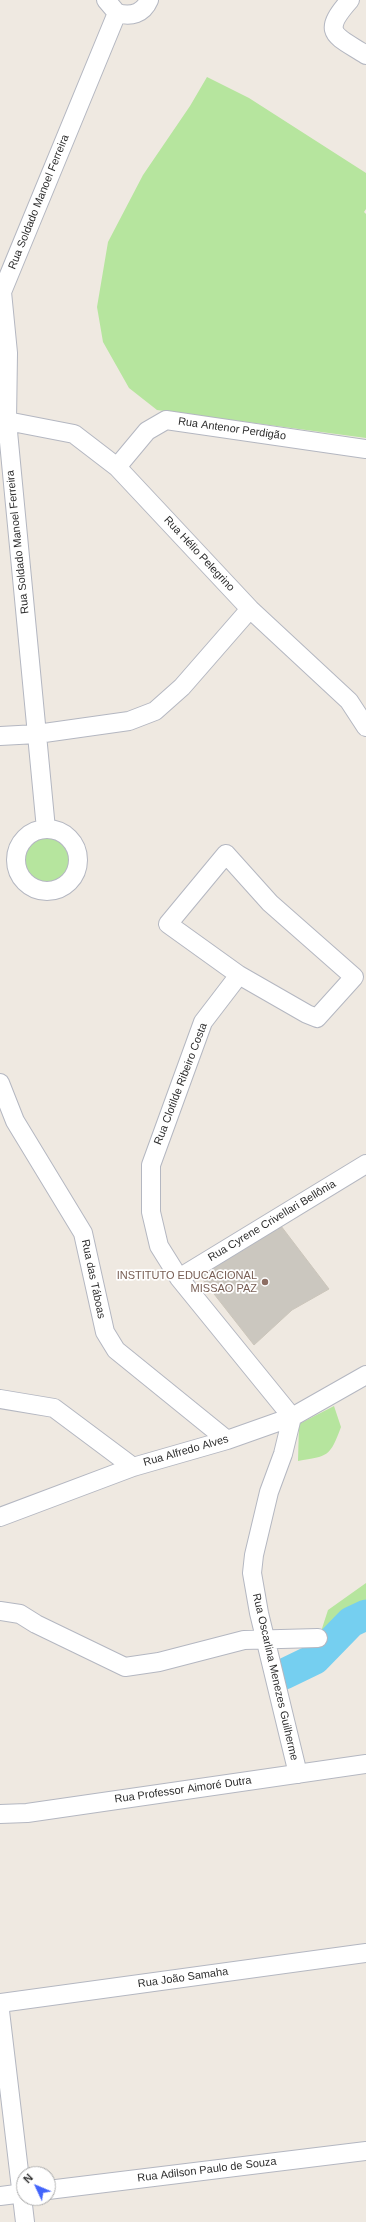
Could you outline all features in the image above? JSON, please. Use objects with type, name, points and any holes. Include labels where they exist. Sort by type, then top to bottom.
[{"type":"street","points":[[112,6],[131,15],[138,12],[149,0]]},
{"type":"street","points":[[350,0],[336,16],[333,29],[339,39],[366,55]]},
{"type":"street","name":"Rua Soldado Manoel Ferreira","points":[[46,829],[6,421],[8,352],[1,292],[112,6]]},
{"type":"street","name":"Rua Antenor Perdigão","points":[[117,467],[147,431],[166,420],[366,449]]},
{"type":"street","name":"Rua Hélio Pelegrino","points":[[6,421],[74,434],[117,467],[250,609],[358,701],[366,727]]},
{"type":"street","points":[[0,736],[37,734],[129,721],[155,711],[182,687],[250,609]]},
{"type":"street","points":[[226,854],[270,903],[354,977],[317,1018],[239,975],[168,924],[226,854]]},
{"type":"street","name":"Rua Clotilde Ribeiro Costa","points":[[239,975],[203,1022],[151,1165],[152,1212],[159,1246],[179,1278],[292,1417]]},
{"type":"street","name":"Rua das Táboas","points":[[0,1083],[15,1121],[83,1233],[105,1332],[116,1350],[227,1440]]},
{"type":"street","name":"Rua Cyrene Crivellari Bellônia","points":[[179,1278],[366,1164]]},
{"type":"street","name":"Rua Alfredo Alves","points":[[0,1517],[133,1466],[227,1440],[292,1417],[366,1375]]},
{"type":"street","points":[[0,1399],[54,1408],[133,1466]]},
{"type":"street","name":"Rua Oscarlina Menezes Guilherme","points":[[292,1417],[284,1454],[269,1492],[254,1555],[252,1573],[265,1638],[298,1774]]},
{"type":"street","points":[[0,1611],[20,1614],[36,1624],[125,1667],[159,1662],[244,1640],[265,1638],[318,1638]]},
{"type":"street","name":"Rua Professor Aimoré Dutra","points":[[0,1814],[27,1813],[366,1764]]},
{"type":"street","name":"Rua João Samaha","points":[[0,2003],[366,1953]]},
{"type":"street","points":[[0,2011],[20,2166]]},
{"type":"street","name":"Rua Adilson Paulo de Souza","points":[[56,2189],[366,2151]]},
{"type":"street","points":[[0,2196],[16,2194]]},
{"type":"street","points":[[24,2206],[25,2222]]},
{"type":"green space","points":[[207,77],[249,98],[366,173],[366,209],[364,212],[366,214],[366,438],[157,410],[129,388],[103,342],[97,307],[108,242],[143,175],[190,106]]},
{"type":"green space","points":[[47,835],[56,837],[65,842],[70,851],[72,860],[70,869],[65,878],[56,883],[47,885],[38,883],[29,878],[24,869],[22,860],[24,851],[29,842],[38,837]]},
{"type":"green space","points":[[334,1406],[341,1427],[334,1444],[327,1453],[322,1456],[298,1461],[299,1424]]},
{"type":"green space","points":[[366,1583],[366,1626],[340,1645],[315,1650],[328,1610]]},
{"type":"building","name":"INSTITUTO EDUCACIONAL MISSAO PAZ","points":[[281,1226],[329,1289],[292,1310],[254,1345],[200,1276]]},
{"type":"waterway","points":[[284,1674],[315,1659],[351,1622],[366,1615]]},
{"type":"place","name":"INSTITUTO EDUCACIONAL MISSAO PAZ","points":[[265,1282]]}]
